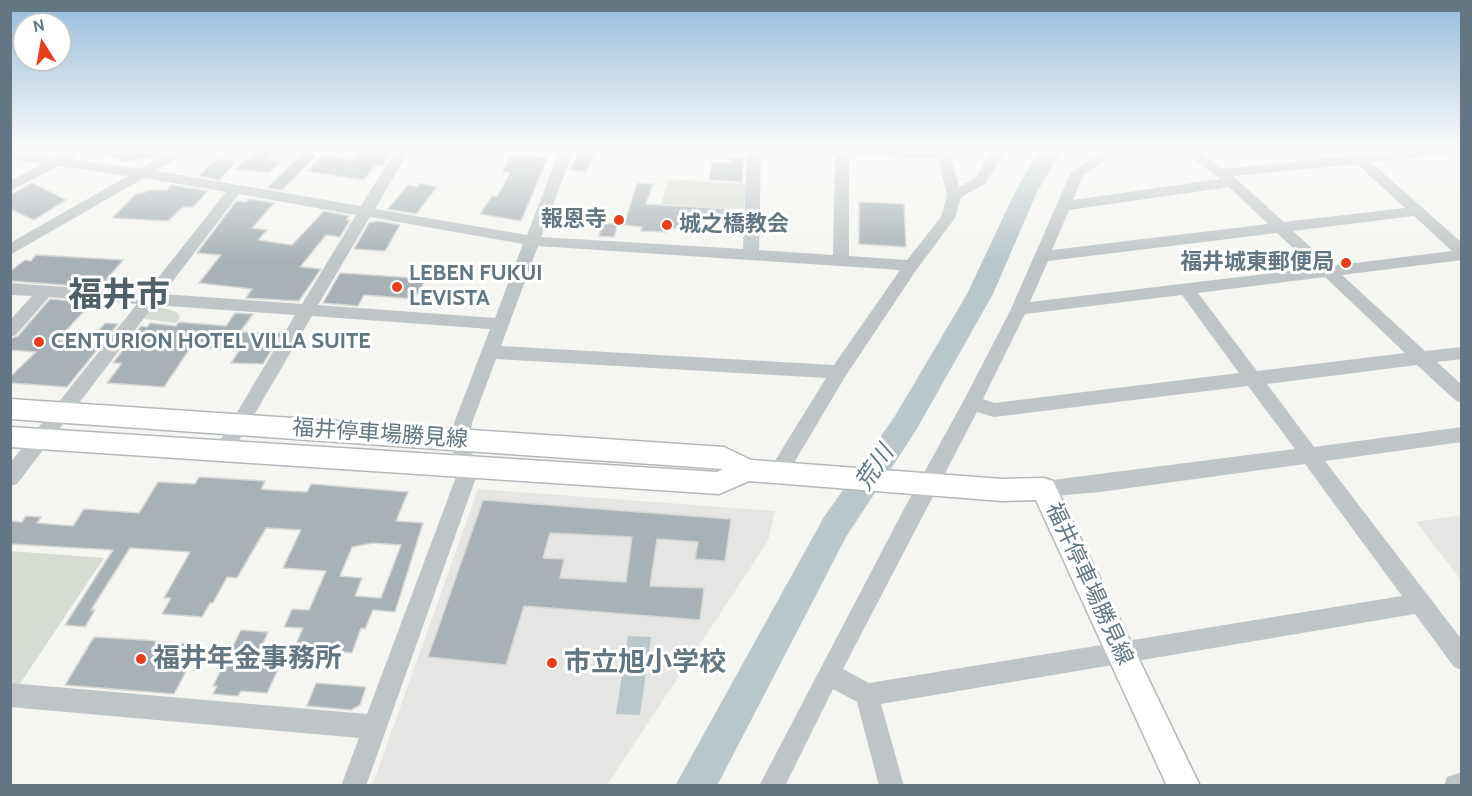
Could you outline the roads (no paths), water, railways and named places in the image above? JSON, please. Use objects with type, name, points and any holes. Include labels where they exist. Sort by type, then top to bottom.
[{"type":"main road","name":"福井停車場勝見線","points":[[10,409],[724,457],[747,470],[1002,490],[1044,489],[1184,786]]},
{"type":"main road","name":"福井停車場勝見線","points":[[10,437],[469,469],[719,483],[747,470]]},
{"type":"street","points":[[10,250],[119,186]]},
{"type":"street","points":[[219,186],[532,241],[911,265]]},
{"type":"street","points":[[223,451],[381,186]]},
{"type":"street","points":[[353,786],[469,469],[459,440],[552,186]]},
{"type":"street","points":[[751,255],[753,186]]},
{"type":"street","points":[[841,260],[842,186]]},
{"type":"street","points":[[778,472],[838,372],[911,265],[948,218],[954,195],[952,186]]},
{"type":"street","points":[[954,195],[970,186]]},
{"type":"street","points":[[771,786],[924,483],[972,403],[1019,309],[1073,186]]},
{"type":"street","points":[[1065,206],[1179,186]]},
{"type":"street","points":[[1235,186],[1461,396]]},
{"type":"street","points":[[1389,186],[1461,254]]},
{"type":"street","points":[[10,477],[236,189]]},
{"type":"street","points":[[1043,256],[1279,226],[1417,212]]},
{"type":"street","points":[[1019,309],[1461,254]]},
{"type":"street","points":[[10,289],[501,324]]},
{"type":"street","points":[[1186,289],[1461,659]]},
{"type":"street","points":[[10,332],[45,292]]},
{"type":"street","points":[[490,352],[838,372]]},
{"type":"street","points":[[972,403],[994,410],[1461,353]]},
{"type":"street","points":[[1044,489],[1310,456],[1461,434]]},
{"type":"street","points":[[829,675],[867,695],[1420,603]]},
{"type":"street","points":[[10,695],[375,727]]},
{"type":"street","points":[[867,695],[892,786]]},
{"type":"street","points":[[1456,786],[1461,784]]},
{"type":"waterway","name":"荒川","points":[[695,786],[835,527],[905,424],[980,294],[1029,186]]},
{"type":"place","name":"報恩寺","points":[[619,220]]},
{"type":"place","name":"城之橋教会","points":[[667,225]]},
{"type":"place","name":"福井城東郵便局","points":[[1346,263]]},
{"type":"place","name":"LEBEN FUKUI LEVISTA","points":[[397,287]]},
{"type":"place","name":"CENTURION HOTEL VILLA SUITE","points":[[39,342]]},
{"type":"place","name":"福井年金事務所","points":[[141,659]]},
{"type":"place","name":"市立旭小学校","points":[[552,663]]},
{"type":"district","name":"福井市","points":[[119,296]]}]
